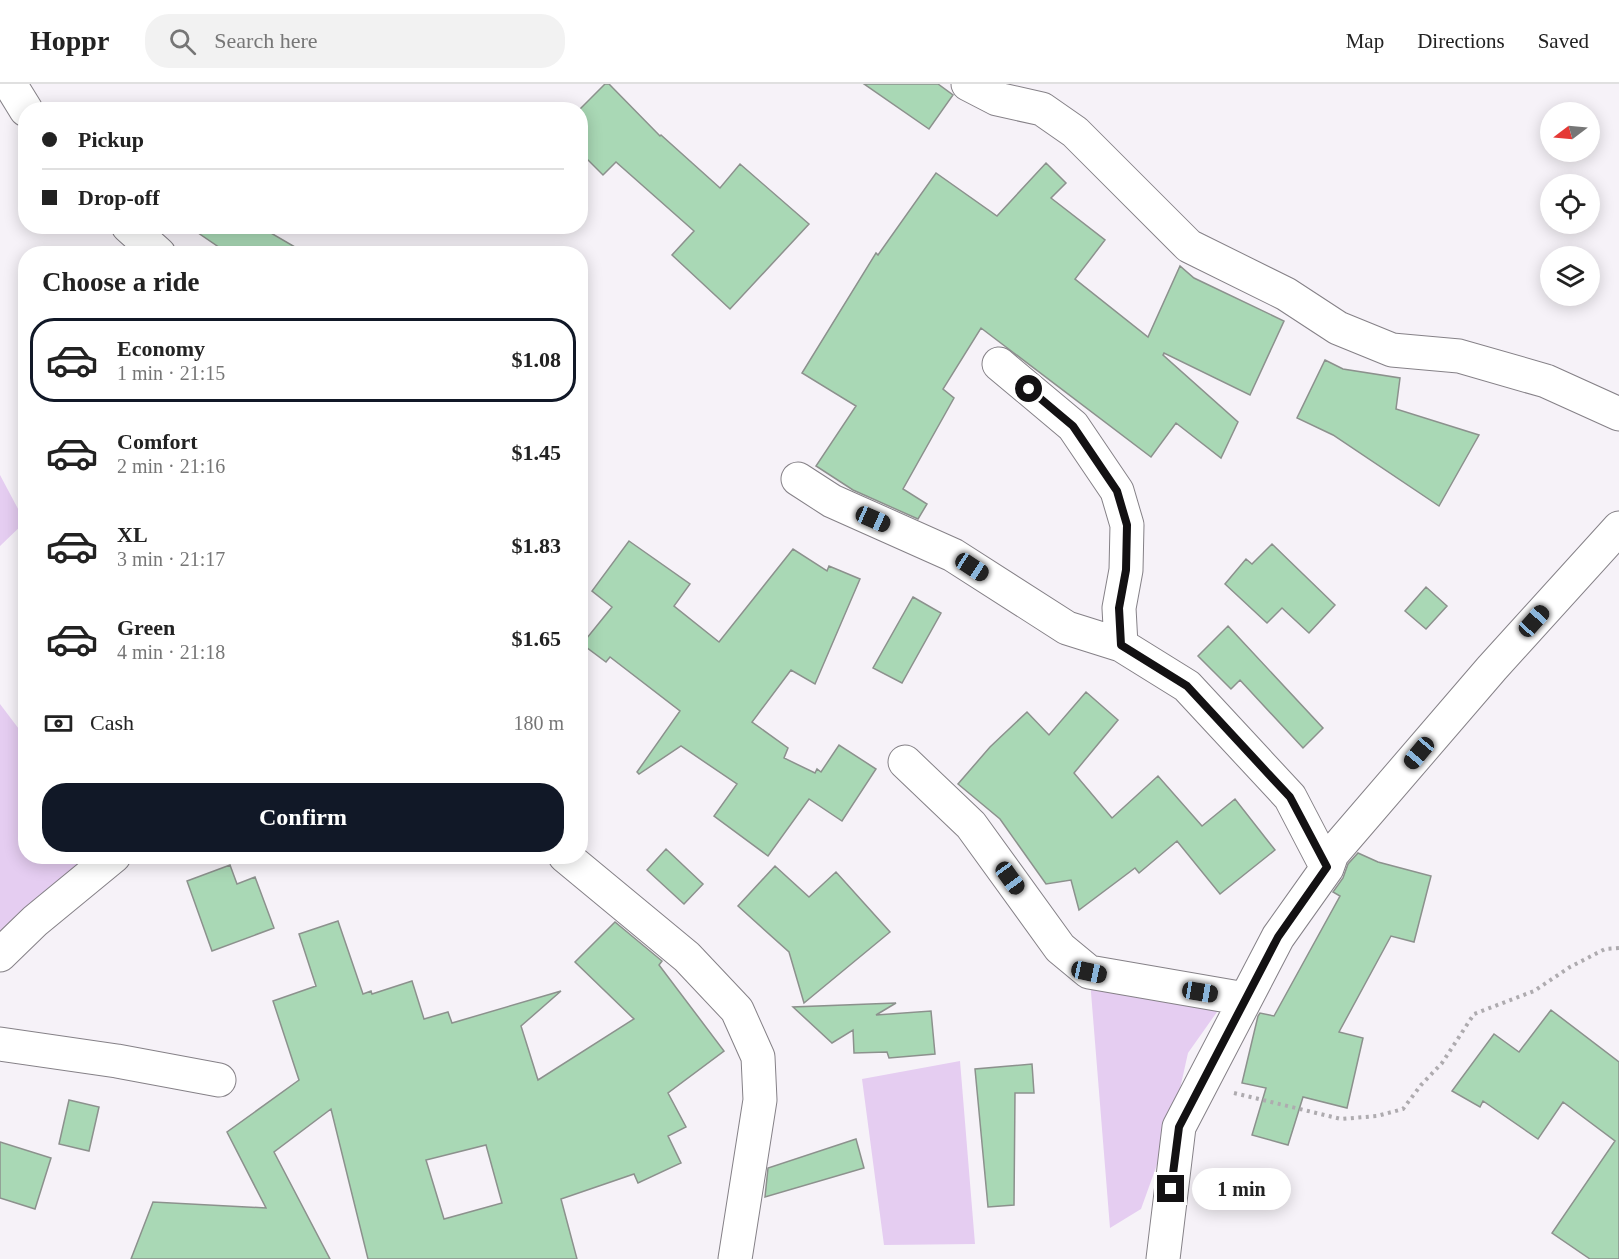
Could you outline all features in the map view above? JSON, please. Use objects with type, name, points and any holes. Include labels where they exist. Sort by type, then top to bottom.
[{"type":"street","points":[[10,84],[21,102]]},
{"type":"street","points":[[968,84],[997,99],[1042,109],[1075,132],[1189,246],[1286,294],[1338,328],[1392,350],[1459,356],[1546,381],[1619,414]]},
{"type":"street","points":[[138,234],[150,246]]},
{"type":"street","points":[[999,364],[1073,426],[1117,491],[1127,525],[1126,570],[1119,608],[1121,645]]},
{"type":"street","points":[[798,479],[832,501],[953,555],[1067,628],[1121,645],[1187,686],[1290,797],[1327,867]]},
{"type":"street","points":[[1162,1259],[1179,1127],[1278,937],[1327,867],[1332,854],[1446,722],[1615,539]]},
{"type":"street","points":[[905,762],[971,825],[1060,948],[1089,972],[1245,999]]},
{"type":"street","points":[[0,955],[35,921],[104,864]]},
{"type":"street","points":[[575,864],[687,957],[737,1010],[758,1057],[760,1100],[735,1259]]},
{"type":"street","points":[[0,1044],[117,1061],[219,1080]]},
{"type":"path","points":[[1201,1084],[1341,1119],[1377,1116],[1403,1109],[1442,1063],[1474,1014],[1534,991],[1570,967],[1605,949],[1619,948]]},
{"type":"shaded area","points":[[0,475],[18,509],[18,529],[0,546]]},
{"type":"shaded area","points":[[0,704],[18,728],[18,864],[85,864],[0,934]]},
{"type":"shaded area","points":[[1090,980],[1224,1002],[1188,1053],[1173,1120],[1141,1209],[1110,1228]]},
{"type":"shaded area","points":[[960,1061],[975,1244],[884,1245],[862,1079]]},
{"type":"building","points":[[605,84],[609,84],[660,136],[720,188],[740,164],[809,224],[730,309],[672,255],[694,231],[616,162],[603,175],[588,160],[587,102]]},
{"type":"building","points":[[864,84],[938,84],[953,95],[929,129]]},
{"type":"building","points":[[1046,163],[1066,183],[1051,198],[1105,240],[1075,279],[1148,337],[1180,266],[1194,278],[1284,321],[1250,395],[1164,353],[1163,355],[1238,422],[1221,458],[1176,423],[1151,457],[981,328],[943,389],[954,398],[903,489],[927,504],[918,519],[853,490],[816,466],[856,406],[802,373],[876,253],[878,255],[936,173],[997,216]]},
{"type":"building","points":[[200,234],[273,234],[293,246],[217,246]]},
{"type":"building","points":[[1325,360],[1343,369],[1400,378],[1396,409],[1479,435],[1439,506],[1333,435],[1297,418]]},
{"type":"building","points":[[629,541],[690,584],[674,606],[719,642],[793,549],[827,571],[829,566],[860,579],[815,684],[791,670],[752,722],[788,748],[784,758],[815,773],[817,769],[821,772],[839,745],[876,769],[842,821],[809,799],[768,856],[714,816],[737,784],[681,746],[639,774],[637,772],[680,711],[610,657],[606,662],[588,648],[588,637],[612,607],[592,591]]},
{"type":"building","points":[[1272,544],[1335,605],[1309,633],[1282,608],[1267,623],[1225,584],[1246,559],[1252,564]]},
{"type":"building","points":[[1426,587],[1447,606],[1426,629],[1405,611]]},
{"type":"building","points":[[913,597],[941,613],[902,683],[873,668]]},
{"type":"building","points":[[1228,626],[1323,728],[1303,748],[1240,680],[1231,689],[1198,656]]},
{"type":"building","points":[[1086,692],[1118,720],[1074,773],[1112,818],[1158,776],[1202,826],[1235,799],[1275,850],[1220,894],[1177,841],[1139,873],[1135,868],[1079,910],[1071,880],[1046,884],[1000,819],[958,784],[990,747],[1027,712],[1049,735]]},
{"type":"building","points":[[666,849],[703,884],[684,904],[647,870]]},
{"type":"building","points":[[1358,853],[1378,862],[1431,876],[1414,942],[1391,936],[1339,1032],[1363,1038],[1347,1108],[1303,1097],[1288,1145],[1252,1135],[1266,1088],[1242,1083],[1258,1016],[1260,1013],[1274,1016],[1340,896],[1333,892],[1343,878],[1348,864]]},
{"type":"building","points":[[230,865],[237,884],[255,877],[274,928],[212,951],[187,881]]},
{"type":"building","points":[[775,866],[809,897],[836,872],[890,932],[804,1003],[789,952],[738,906]]},
{"type":"building","points":[[338,921],[363,994],[371,991],[372,994],[412,981],[424,1019],[448,1012],[452,1023],[561,991],[521,1026],[538,1080],[634,1019],[575,962],[615,922],[662,961],[659,965],[724,1051],[668,1093],[686,1127],[668,1136],[681,1163],[638,1183],[634,1174],[561,1199],[577,1259],[368,1259],[331,1109],[274,1152],[330,1259],[131,1259],[153,1202],[266,1208],[227,1132],[299,1080],[273,1001],[316,986],[299,934]],"holes":[[[486,1145],[502,1203],[444,1219],[426,1160]]]},
{"type":"building","points":[[896,1003],[876,1015],[931,1011],[935,1054],[889,1058],[887,1052],[854,1053],[853,1030],[832,1043],[793,1007]]},
{"type":"building","points":[[1551,1010],[1619,1062],[1619,1259],[1590,1259],[1552,1233],[1615,1141],[1563,1102],[1538,1139],[1483,1101],[1480,1107],[1452,1091],[1494,1034],[1519,1052]]},
{"type":"building","points":[[1032,1064],[1034,1093],[1015,1093],[1014,1205],[988,1207],[975,1069]]},
{"type":"building","points":[[69,1100],[99,1107],[89,1151],[59,1144]]},
{"type":"building","points":[[856,1139],[864,1168],[765,1197],[768,1168]]},
{"type":"building","points":[[0,1142],[51,1158],[35,1209],[0,1198]]},
{"type":"route","points":[[1029,389],[1073,426],[1117,491],[1127,525],[1126,570],[1119,608],[1121,645],[1187,686],[1290,797],[1327,867],[1278,937],[1179,1127],[1171,1189]]}]
